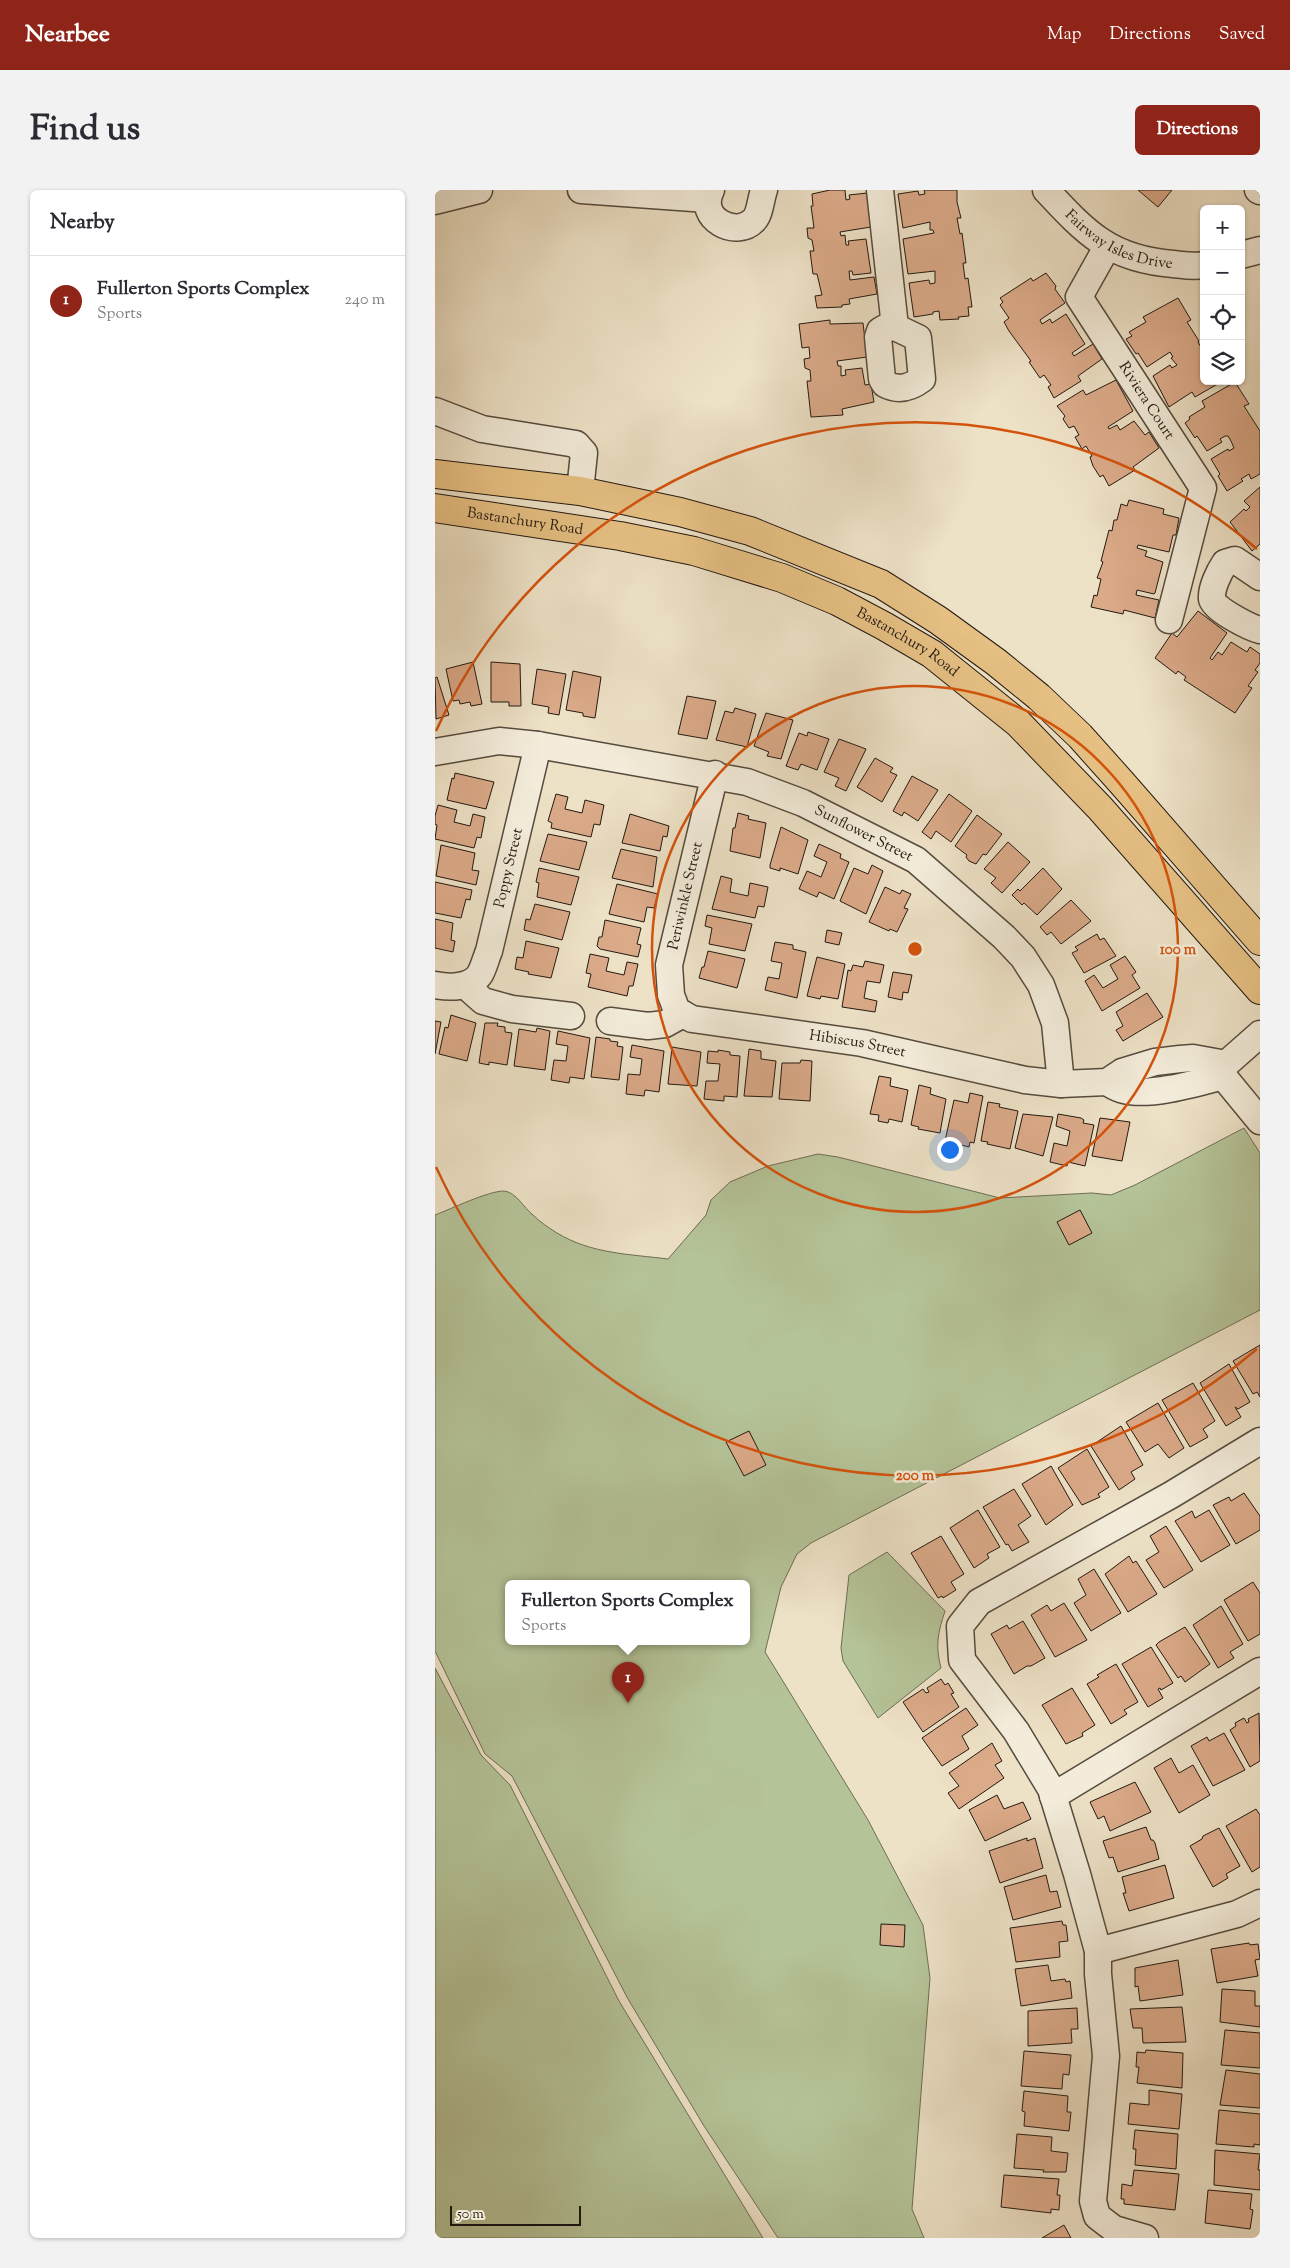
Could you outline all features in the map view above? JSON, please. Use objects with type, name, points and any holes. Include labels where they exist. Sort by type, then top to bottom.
[{"type":"main road","points":[[435,474],[580,491],[680,512],[750,531],[881,584],[938,620],[1039,697],[1080,736],[1260,941]]},
{"type":"main road","name":"Bastanchury Road","points":[[435,508],[611,535],[694,550],[782,578],[837,601],[932,654],[1017,723],[1100,808],[1260,990]]},
{"type":"street","points":[[435,201],[479,190]]},
{"type":"street","points":[[581,190],[709,195],[708,210],[717,221],[730,227],[745,226],[755,220],[764,190]]},
{"type":"street","points":[[879,190],[895,327]]},
{"type":"street","name":"Fairway Isles Drive","points":[[1046,190],[1078,225],[1107,247],[1153,262],[1200,265]]},
{"type":"street","name":"Riviera Court","points":[[1107,247],[1079,297],[1203,488],[1169,620]]},
{"type":"street","points":[[1245,254],[1260,250]]},
{"type":"street","points":[[435,411],[482,428],[576,444],[584,453],[580,491]]},
{"type":"street","points":[[1260,577],[1235,560],[1225,562],[1219,571],[1212,599],[1214,605],[1260,630]]},
{"type":"street","points":[[1183,562],[1219,571]]},
{"type":"street","name":"Sunflower Street","points":[[435,752],[499,741],[538,745],[715,774],[747,782],[803,802],[916,860],[1004,937],[1023,957],[1041,985],[1055,1022],[1061,1084]]},
{"type":"street","name":"Poppy Street","points":[[465,985],[480,975],[489,951],[538,745]]},
{"type":"street","name":"Periwinkle Street","points":[[683,1014],[677,1011],[671,995],[669,965],[715,774]]},
{"type":"street","points":[[435,985],[449,988],[465,985],[483,1001],[493,1004],[512,1009],[571,1016]]},
{"type":"street","points":[[610,1021],[648,1026],[665,1024],[683,1014]]},
{"type":"street","name":"Hibiscus Street","points":[[683,1014],[692,1019],[862,1043],[1025,1080],[1061,1084],[1107,1082],[1122,1090],[1134,1092],[1183,1087],[1224,1070]]},
{"type":"street","points":[[1260,1034],[1224,1070],[1260,1121]]},
{"type":"street","name":"Hibiscus Street","points":[[1107,1082],[1122,1072],[1155,1062],[1193,1058],[1224,1070]]},
{"type":"street","points":[[1155,1062],[1151,1074],[1152,1081],[1159,1090]]},
{"type":"street","points":[[1145,2238],[1114,2229],[1097,2216],[1093,2200],[1106,2056],[1098,1974],[1098,1950],[1077,1874],[1053,1796],[1016,1731],[961,1660],[960,1626],[979,1602],[1171,1496],[1260,1441]]},
{"type":"street","points":[[1053,1796],[1260,1672]]},
{"type":"street","points":[[1098,1950],[1237,1914],[1260,1903]]},
{"type":"green space","points":[[1244,1128],[1260,1153],[1260,1310],[811,1543],[797,1554],[781,1587],[765,1652],[868,1820],[923,1925],[930,1978],[912,2209],[924,2238],[778,2238],[704,2126],[628,1999],[512,1776],[485,1754],[435,1651],[435,1215],[479,1197],[504,1191],[516,1197],[545,1225],[570,1240],[611,1252],[668,1259],[706,1215],[711,1200],[730,1182],[768,1166],[818,1154],[838,1157],[1000,1198],[1092,1193],[1111,1195],[1135,1185]]},
{"type":"green space","points":[[887,1552],[945,1611],[938,1639],[941,1668],[878,1718],[843,1661],[841,1648],[849,1575]]},
{"type":"green space","points":[[435,1668],[481,1755],[510,1785],[619,2001],[763,2238],[435,2238]]},
{"type":"building","points":[[830,190],[845,190],[846,200],[850,199],[849,195],[867,193],[871,227],[840,232],[841,236],[845,235],[846,245],[849,245],[848,241],[866,239],[871,273],[853,275],[852,271],[849,271],[850,280],[874,277],[877,294],[849,299],[850,304],[842,305],[842,307],[817,308],[815,296],[822,295],[817,274],[813,274],[810,251],[814,251],[812,240],[808,238],[807,228],[814,228],[811,206],[813,206],[812,194]]},
{"type":"building","points":[[924,190],[957,190],[957,202],[961,218],[957,218],[960,234],[962,233],[966,263],[963,263],[965,279],[968,278],[972,307],[968,307],[969,316],[958,317],[959,319],[940,320],[939,311],[933,312],[933,314],[914,317],[909,283],[929,280],[930,284],[935,283],[935,271],[908,274],[903,239],[934,233],[933,230],[930,230],[930,222],[903,228],[898,194],[918,191],[919,195],[925,194]]},
{"type":"building","points":[[1138,190],[1172,190],[1158,207]]},
{"type":"building","points":[[1046,273],[1065,303],[1040,320],[1042,324],[1050,319],[1052,323],[1066,314],[1085,344],[1072,353],[1074,356],[1093,344],[1102,359],[1078,376],[1081,381],[1054,398],[1048,387],[1051,385],[1044,375],[1040,378],[1029,362],[1031,361],[1009,331],[1004,322],[1009,318],[1000,305],[1003,302],[1000,298],[1031,278],[1033,281]]},
{"type":"building","points":[[1178,298],[1191,320],[1187,322],[1199,341],[1200,385],[1216,385],[1195,397],[1192,392],[1169,407],[1153,376],[1170,365],[1172,368],[1177,365],[1171,358],[1173,357],[1170,352],[1147,367],[1126,339],[1132,336],[1129,332],[1146,322],[1143,317]]},
{"type":"building","points":[[830,320],[830,324],[863,323],[867,357],[837,361],[838,366],[841,366],[841,376],[846,375],[845,370],[862,368],[865,385],[871,384],[874,402],[842,409],[843,415],[811,417],[807,381],[811,381],[810,370],[805,368],[804,359],[810,358],[809,347],[802,348],[799,324]]},
{"type":"building","points":[[1116,380],[1133,411],[1108,427],[1109,429],[1117,425],[1120,430],[1134,421],[1145,435],[1149,432],[1159,448],[1133,467],[1135,470],[1109,486],[1103,475],[1100,477],[1093,466],[1090,457],[1092,456],[1086,446],[1082,449],[1075,437],[1079,435],[1074,426],[1069,428],[1063,419],[1065,416],[1057,406],[1083,390],[1086,395]]},
{"type":"building","points":[[1230,385],[1237,385],[1249,404],[1244,406],[1260,431],[1260,474],[1251,479],[1249,474],[1241,479],[1243,481],[1227,491],[1211,459],[1228,449],[1229,451],[1234,448],[1228,436],[1220,439],[1222,442],[1207,451],[1185,423],[1190,419],[1189,417],[1205,407],[1202,401]]},
{"type":"building","points":[[1260,487],[1260,544],[1252,551],[1230,522],[1244,509],[1246,511],[1250,507],[1244,501]]},
{"type":"building","points":[[1129,500],[1164,509],[1163,514],[1179,518],[1176,535],[1173,535],[1169,552],[1138,545],[1137,548],[1147,551],[1145,556],[1163,562],[1155,593],[1137,590],[1136,595],[1159,600],[1155,618],[1124,610],[1123,614],[1091,607],[1094,595],[1097,596],[1101,579],[1097,578],[1103,562],[1101,561],[1109,530],[1112,531],[1114,520],[1117,520],[1121,504],[1127,506]]},
{"type":"building","points":[[1198,611],[1227,633],[1210,658],[1212,660],[1218,652],[1222,655],[1231,642],[1247,652],[1250,647],[1260,654],[1260,663],[1255,670],[1258,672],[1248,686],[1252,688],[1235,713],[1184,680],[1186,677],[1178,671],[1176,674],[1155,658],[1172,633],[1177,637]]},
{"type":"building","points":[[473,662],[482,704],[471,706],[470,702],[460,704],[459,700],[453,701],[446,669]]},
{"type":"building","points":[[491,662],[520,664],[521,706],[509,706],[509,702],[491,702]]},
{"type":"building","points":[[537,669],[566,674],[559,715],[548,713],[549,707],[532,704]]},
{"type":"building","points":[[573,671],[601,677],[595,718],[583,716],[583,713],[566,710]]},
{"type":"building","points":[[437,677],[449,715],[436,719],[435,678]]},
{"type":"building","points":[[687,696],[716,701],[707,739],[678,734]]},
{"type":"building","points":[[735,708],[756,714],[747,747],[716,740],[725,711],[733,713]]},
{"type":"building","points":[[766,713],[793,720],[781,759],[767,756],[769,752],[754,746]]},
{"type":"building","points":[[808,732],[829,739],[817,770],[801,764],[798,770],[786,766],[799,733],[807,736]]},
{"type":"building","points":[[839,739],[866,749],[846,791],[835,786],[839,778],[824,772]]},
{"type":"building","points":[[875,758],[893,768],[890,772],[897,775],[882,802],[857,787]]},
{"type":"building","points":[[455,773],[494,782],[486,809],[447,800]]},
{"type":"building","points":[[912,776],[938,790],[918,821],[904,812],[902,816],[893,811]]},
{"type":"building","points":[[556,794],[568,797],[565,809],[582,813],[585,800],[604,805],[600,825],[594,824],[591,837],[551,828],[552,823],[548,821]]},
{"type":"building","points":[[949,794],[972,811],[951,842],[936,831],[931,839],[922,832]]},
{"type":"building","points":[[438,805],[457,810],[454,822],[470,826],[473,814],[485,817],[481,838],[477,837],[474,848],[435,839],[437,825],[435,824],[435,816]]},
{"type":"building","points":[[738,813],[749,816],[748,819],[766,823],[760,858],[730,851],[733,828],[735,828]]},
{"type":"building","points":[[630,814],[669,826],[667,837],[663,836],[660,851],[622,843]]},
{"type":"building","points":[[977,815],[1002,834],[986,855],[983,854],[976,864],[969,861],[966,857],[967,855],[955,846]]},
{"type":"building","points":[[781,827],[808,840],[798,874],[780,868],[780,871],[770,868]]},
{"type":"building","points":[[548,834],[587,842],[579,870],[540,861]]},
{"type":"building","points":[[1008,842],[1030,862],[1002,893],[991,883],[996,878],[984,869]]},
{"type":"building","points":[[819,844],[841,854],[840,858],[849,862],[834,899],[819,892],[817,897],[799,889],[807,871],[821,877],[827,862],[814,856]]},
{"type":"building","points":[[441,845],[475,853],[472,870],[479,871],[476,885],[436,876]]},
{"type":"building","points":[[621,849],[657,857],[653,887],[612,878]]},
{"type":"building","points":[[872,865],[883,871],[866,914],[840,901],[854,868],[868,874]]},
{"type":"building","points":[[539,868],[579,877],[571,905],[537,897],[539,883],[536,882]]},
{"type":"building","points":[[1043,868],[1062,889],[1037,915],[1024,903],[1022,905],[1012,895],[1018,889],[1020,891]]},
{"type":"building","points":[[721,876],[732,879],[730,892],[748,896],[750,883],[768,887],[764,907],[758,906],[755,918],[712,909]]},
{"type":"building","points":[[435,882],[472,890],[470,900],[466,899],[461,918],[435,913]]},
{"type":"building","points":[[617,884],[658,894],[654,908],[647,907],[644,922],[609,914]]},
{"type":"building","points":[[885,887],[900,894],[902,890],[911,894],[904,908],[908,909],[897,932],[890,929],[889,931],[869,922]]},
{"type":"building","points":[[1071,900],[1091,921],[1061,944],[1051,932],[1047,935],[1040,927]]},
{"type":"building","points":[[535,904],[570,912],[562,940],[524,930],[526,919],[530,920]]},
{"type":"building","points":[[707,915],[752,924],[745,951],[709,944],[712,928],[705,926]]},
{"type":"building","points":[[435,919],[453,923],[451,940],[455,941],[453,952],[435,948]]},
{"type":"building","points":[[605,920],[641,928],[637,944],[641,945],[638,957],[600,949],[597,946],[599,937],[602,937]]},
{"type":"building","points":[[827,930],[842,933],[839,945],[825,942]]},
{"type":"building","points":[[1097,934],[1100,940],[1104,938],[1116,956],[1084,973],[1072,953],[1078,950],[1075,947]]},
{"type":"building","points":[[526,941],[559,948],[551,978],[528,974],[529,972],[515,969],[517,957],[523,958]]},
{"type":"building","points":[[775,942],[793,945],[793,949],[806,952],[797,998],[765,990],[768,977],[779,979],[782,963],[771,961]]},
{"type":"building","points":[[708,951],[745,959],[737,988],[699,978]]},
{"type":"building","points":[[590,954],[609,958],[606,971],[624,975],[627,962],[638,964],[633,986],[629,986],[627,996],[588,987],[591,974],[586,973]]},
{"type":"building","points":[[1125,956],[1136,972],[1132,975],[1140,988],[1102,1011],[1085,981],[1094,975],[1103,988],[1118,979],[1110,965]]},
{"type":"building","points":[[817,957],[845,964],[838,999],[821,996],[820,999],[807,996]]},
{"type":"building","points":[[865,961],[884,965],[880,983],[867,981],[864,998],[877,1001],[875,1012],[842,1007],[848,970],[851,971],[853,965],[863,967]]},
{"type":"building","points":[[893,972],[912,975],[908,993],[903,992],[902,1000],[888,997]]},
{"type":"building","points":[[1147,993],[1163,1017],[1123,1041],[1116,1030],[1123,1026],[1116,1012]]},
{"type":"building","points":[[451,1015],[476,1023],[467,1061],[439,1054],[445,1027],[448,1028]]},
{"type":"building","points":[[435,1021],[441,1022],[435,1054]]},
{"type":"building","points":[[485,1023],[498,1023],[497,1026],[505,1027],[505,1032],[512,1033],[507,1065],[489,1062],[489,1065],[479,1063]]},
{"type":"building","points":[[537,1028],[550,1031],[545,1070],[514,1066],[519,1029],[536,1032]]},
{"type":"building","points":[[558,1031],[590,1038],[584,1079],[570,1077],[569,1083],[551,1080],[554,1060],[566,1061],[568,1046],[556,1044]]},
{"type":"building","points":[[596,1037],[610,1039],[610,1041],[618,1042],[617,1046],[623,1047],[619,1080],[591,1077]]},
{"type":"building","points":[[632,1045],[664,1051],[659,1092],[645,1090],[644,1096],[626,1094],[628,1074],[640,1075],[642,1059],[630,1057]]},
{"type":"building","points":[[672,1047],[701,1052],[697,1086],[668,1084]]},
{"type":"building","points":[[749,1049],[761,1051],[761,1059],[776,1061],[772,1097],[744,1096]]},
{"type":"building","points":[[718,1050],[730,1052],[730,1055],[740,1056],[737,1097],[724,1096],[724,1101],[704,1099],[706,1081],[718,1081],[720,1064],[707,1063],[708,1051],[718,1052]]},
{"type":"building","points":[[801,1060],[812,1061],[810,1101],[779,1099],[782,1063],[800,1063]]},
{"type":"building","points":[[879,1076],[891,1078],[890,1086],[908,1090],[902,1122],[889,1119],[888,1123],[878,1121],[879,1115],[870,1114]]},
{"type":"building","points":[[919,1085],[931,1088],[930,1094],[946,1099],[940,1133],[918,1129],[919,1127],[911,1125]]},
{"type":"building","points":[[970,1093],[983,1096],[974,1143],[970,1142],[969,1147],[945,1141],[954,1100],[968,1103]]},
{"type":"building","points":[[988,1102],[1000,1104],[999,1107],[1018,1111],[1010,1149],[981,1141]]},
{"type":"building","points":[[1023,1114],[1053,1117],[1043,1156],[1015,1148]]},
{"type":"building","points":[[1058,1114],[1081,1118],[1084,1120],[1083,1123],[1094,1125],[1085,1166],[1068,1162],[1067,1166],[1050,1162],[1054,1143],[1067,1146],[1070,1131],[1056,1126]]},
{"type":"building","points":[[1100,1118],[1130,1122],[1122,1161],[1092,1156]]},
{"type":"building","points":[[1080,1210],[1092,1233],[1069,1245],[1057,1222]]},
{"type":"building","points":[[1260,1345],[1260,1397],[1257,1392],[1253,1394],[1233,1361]]},
{"type":"building","points":[[1229,1364],[1250,1402],[1238,1409],[1235,1407],[1241,1417],[1226,1426],[1200,1383]]},
{"type":"building","points":[[1193,1383],[1215,1421],[1203,1429],[1208,1437],[1190,1447],[1162,1400]]},
{"type":"building","points":[[1158,1403],[1184,1448],[1169,1458],[1158,1444],[1145,1452],[1126,1422]]},
{"type":"building","points":[[1121,1426],[1143,1465],[1131,1472],[1135,1479],[1119,1490],[1091,1446]]},
{"type":"building","points":[[749,1431],[766,1465],[744,1476],[726,1442]]},
{"type":"building","points":[[1087,1449],[1109,1487],[1098,1494],[1100,1497],[1082,1505],[1058,1468]]},
{"type":"building","points":[[1051,1466],[1073,1505],[1046,1525],[1022,1484]]},
{"type":"building","points":[[1014,1489],[1031,1516],[1018,1525],[1029,1542],[1012,1551],[1008,1544],[1006,1545],[983,1507]]},
{"type":"building","points":[[1244,1493],[1260,1516],[1260,1530],[1236,1544],[1213,1505],[1229,1497],[1231,1501]]},
{"type":"building","points":[[978,1510],[1000,1547],[987,1554],[989,1558],[974,1568],[950,1528]]},
{"type":"building","points":[[1209,1510],[1230,1545],[1201,1562],[1175,1521],[1192,1511],[1195,1518]]},
{"type":"building","points":[[1166,1526],[1193,1570],[1164,1588],[1146,1560],[1159,1552],[1150,1536]]},
{"type":"building","points":[[941,1536],[964,1574],[951,1582],[956,1590],[943,1598],[942,1596],[938,1598],[911,1553]]},
{"type":"building","points":[[1129,1556],[1133,1563],[1136,1561],[1157,1594],[1128,1612],[1105,1574]]},
{"type":"building","points":[[1094,1569],[1121,1613],[1091,1631],[1074,1603],[1086,1595],[1078,1579]]},
{"type":"building","points":[[1253,1582],[1260,1593],[1260,1634],[1248,1641],[1224,1600]]},
{"type":"building","points":[[1064,1603],[1087,1640],[1055,1657],[1031,1615],[1047,1605],[1051,1611]]},
{"type":"building","points":[[1221,1606],[1243,1644],[1230,1652],[1234,1658],[1218,1668],[1193,1625]]},
{"type":"building","points":[[1023,1621],[1045,1658],[1014,1674],[991,1634],[1007,1625],[1009,1629]]},
{"type":"building","points":[[1185,1627],[1210,1664],[1185,1682],[1181,1676],[1178,1678],[1156,1645]]},
{"type":"building","points":[[1151,1647],[1173,1683],[1161,1690],[1160,1688],[1158,1689],[1163,1698],[1148,1707],[1122,1664]]},
{"type":"building","points":[[1116,1664],[1138,1702],[1124,1710],[1127,1714],[1111,1724],[1087,1684],[1099,1677],[1097,1675]]},
{"type":"building","points":[[941,1679],[945,1685],[948,1683],[954,1693],[951,1694],[959,1707],[923,1732],[903,1702],[923,1689],[926,1693],[929,1692],[927,1688]]},
{"type":"building","points":[[1072,1688],[1095,1725],[1082,1733],[1083,1736],[1066,1744],[1042,1705]]},
{"type":"building","points":[[966,1708],[978,1725],[962,1736],[969,1749],[942,1766],[922,1738]]},
{"type":"building","points":[[1259,1713],[1260,1761],[1250,1767],[1230,1730],[1236,1726],[1235,1723],[1244,1718],[1247,1723],[1249,1722],[1248,1719]]},
{"type":"building","points":[[1224,1733],[1245,1770],[1213,1786],[1191,1746],[1207,1737],[1209,1741]]},
{"type":"building","points":[[992,1743],[1002,1761],[995,1765],[1004,1778],[959,1809],[948,1793],[959,1786],[949,1773]]},
{"type":"building","points":[[1171,1758],[1179,1773],[1193,1765],[1210,1795],[1179,1813],[1154,1768]]},
{"type":"building","points":[[1135,1782],[1151,1812],[1110,1831],[1104,1816],[1098,1819],[1090,1802]]},
{"type":"building","points":[[997,1795],[1004,1809],[1023,1802],[1031,1819],[985,1841],[969,1810]]},
{"type":"building","points":[[1256,1809],[1260,1815],[1260,1867],[1252,1872],[1226,1826]]},
{"type":"building","points":[[1146,1827],[1151,1840],[1155,1843],[1159,1859],[1118,1872],[1113,1857],[1109,1858],[1103,1841]]},
{"type":"building","points":[[1219,1828],[1240,1866],[1226,1874],[1228,1878],[1213,1887],[1190,1846],[1202,1839],[1203,1836]]},
{"type":"building","points":[[1027,1838],[1027,1841],[1035,1838],[1043,1868],[1000,1883],[989,1851]]},
{"type":"building","points":[[1165,1865],[1174,1898],[1129,1911],[1123,1893],[1126,1893],[1122,1877]]},
{"type":"building","points":[[1046,1875],[1050,1892],[1057,1891],[1061,1907],[1013,1920],[1004,1887]]},
{"type":"building","points":[[1062,1921],[1063,1925],[1066,1925],[1068,1941],[1059,1942],[1060,1957],[1016,1962],[1010,1928]]},
{"type":"building","points":[[881,1924],[905,1925],[904,1947],[880,1945]]},
{"type":"building","points":[[1249,1943],[1250,1945],[1258,1944],[1260,1959],[1255,1960],[1258,1976],[1217,1983],[1211,1949]]},
{"type":"building","points":[[1178,1960],[1183,1995],[1140,2001],[1138,1986],[1135,1987],[1135,1968]]},
{"type":"building","points":[[1048,1965],[1051,1981],[1065,1979],[1066,1982],[1070,1981],[1072,1998],[1021,2006],[1015,1969]]},
{"type":"building","points":[[1222,1989],[1255,1991],[1255,2006],[1260,2006],[1260,2027],[1220,2022]]},
{"type":"building","points":[[1182,2007],[1186,2042],[1143,2043],[1142,2028],[1133,2028],[1130,2009]]},
{"type":"building","points":[[1077,2008],[1078,2029],[1071,2029],[1072,2043],[1028,2046],[1028,2011]]},
{"type":"building","points":[[1225,2030],[1260,2033],[1260,2068],[1221,2065]]},
{"type":"building","points":[[1146,2050],[1183,2053],[1182,2088],[1137,2083],[1139,2067],[1136,2067],[1137,2052],[1145,2053]]},
{"type":"building","points":[[1024,2051],[1071,2055],[1069,2075],[1063,2074],[1062,2089],[1021,2086]]},
{"type":"building","points":[[1226,2070],[1260,2074],[1260,2108],[1220,2105]]},
{"type":"building","points":[[1149,2090],[1182,2094],[1179,2129],[1128,2124],[1130,2103],[1149,2105]]},
{"type":"building","points":[[1024,2091],[1068,2096],[1067,2112],[1071,2112],[1069,2131],[1024,2126],[1025,2112],[1022,2111]]},
{"type":"building","points":[[1219,2110],[1260,2114],[1260,2145],[1254,2144],[1254,2147],[1216,2144]]},
{"type":"building","points":[[1135,2130],[1178,2134],[1176,2169],[1135,2165],[1136,2149],[1133,2149]]},
{"type":"building","points":[[1017,2134],[1052,2137],[1051,2151],[1068,2153],[1066,2172],[1043,2172],[1044,2170],[1014,2168]]},
{"type":"building","points":[[1215,2150],[1260,2154],[1258,2170],[1260,2170],[1260,2190],[1214,2185]]},
{"type":"building","points":[[1134,2170],[1179,2174],[1175,2210],[1124,2204],[1124,2199],[1121,2199],[1122,2184],[1132,2186]]},
{"type":"building","points":[[1004,2175],[1059,2179],[1057,2195],[1060,2195],[1059,2210],[1051,2209],[1051,2213],[1001,2207]]},
{"type":"building","points":[[1208,2190],[1252,2194],[1250,2209],[1253,2210],[1250,2229],[1205,2223]]},
{"type":"building","points":[[1064,2225],[1071,2238],[1042,2238]]},
{"type":"place","name":"Fullerton Sports Complex","points":[[628,1703]]}]
